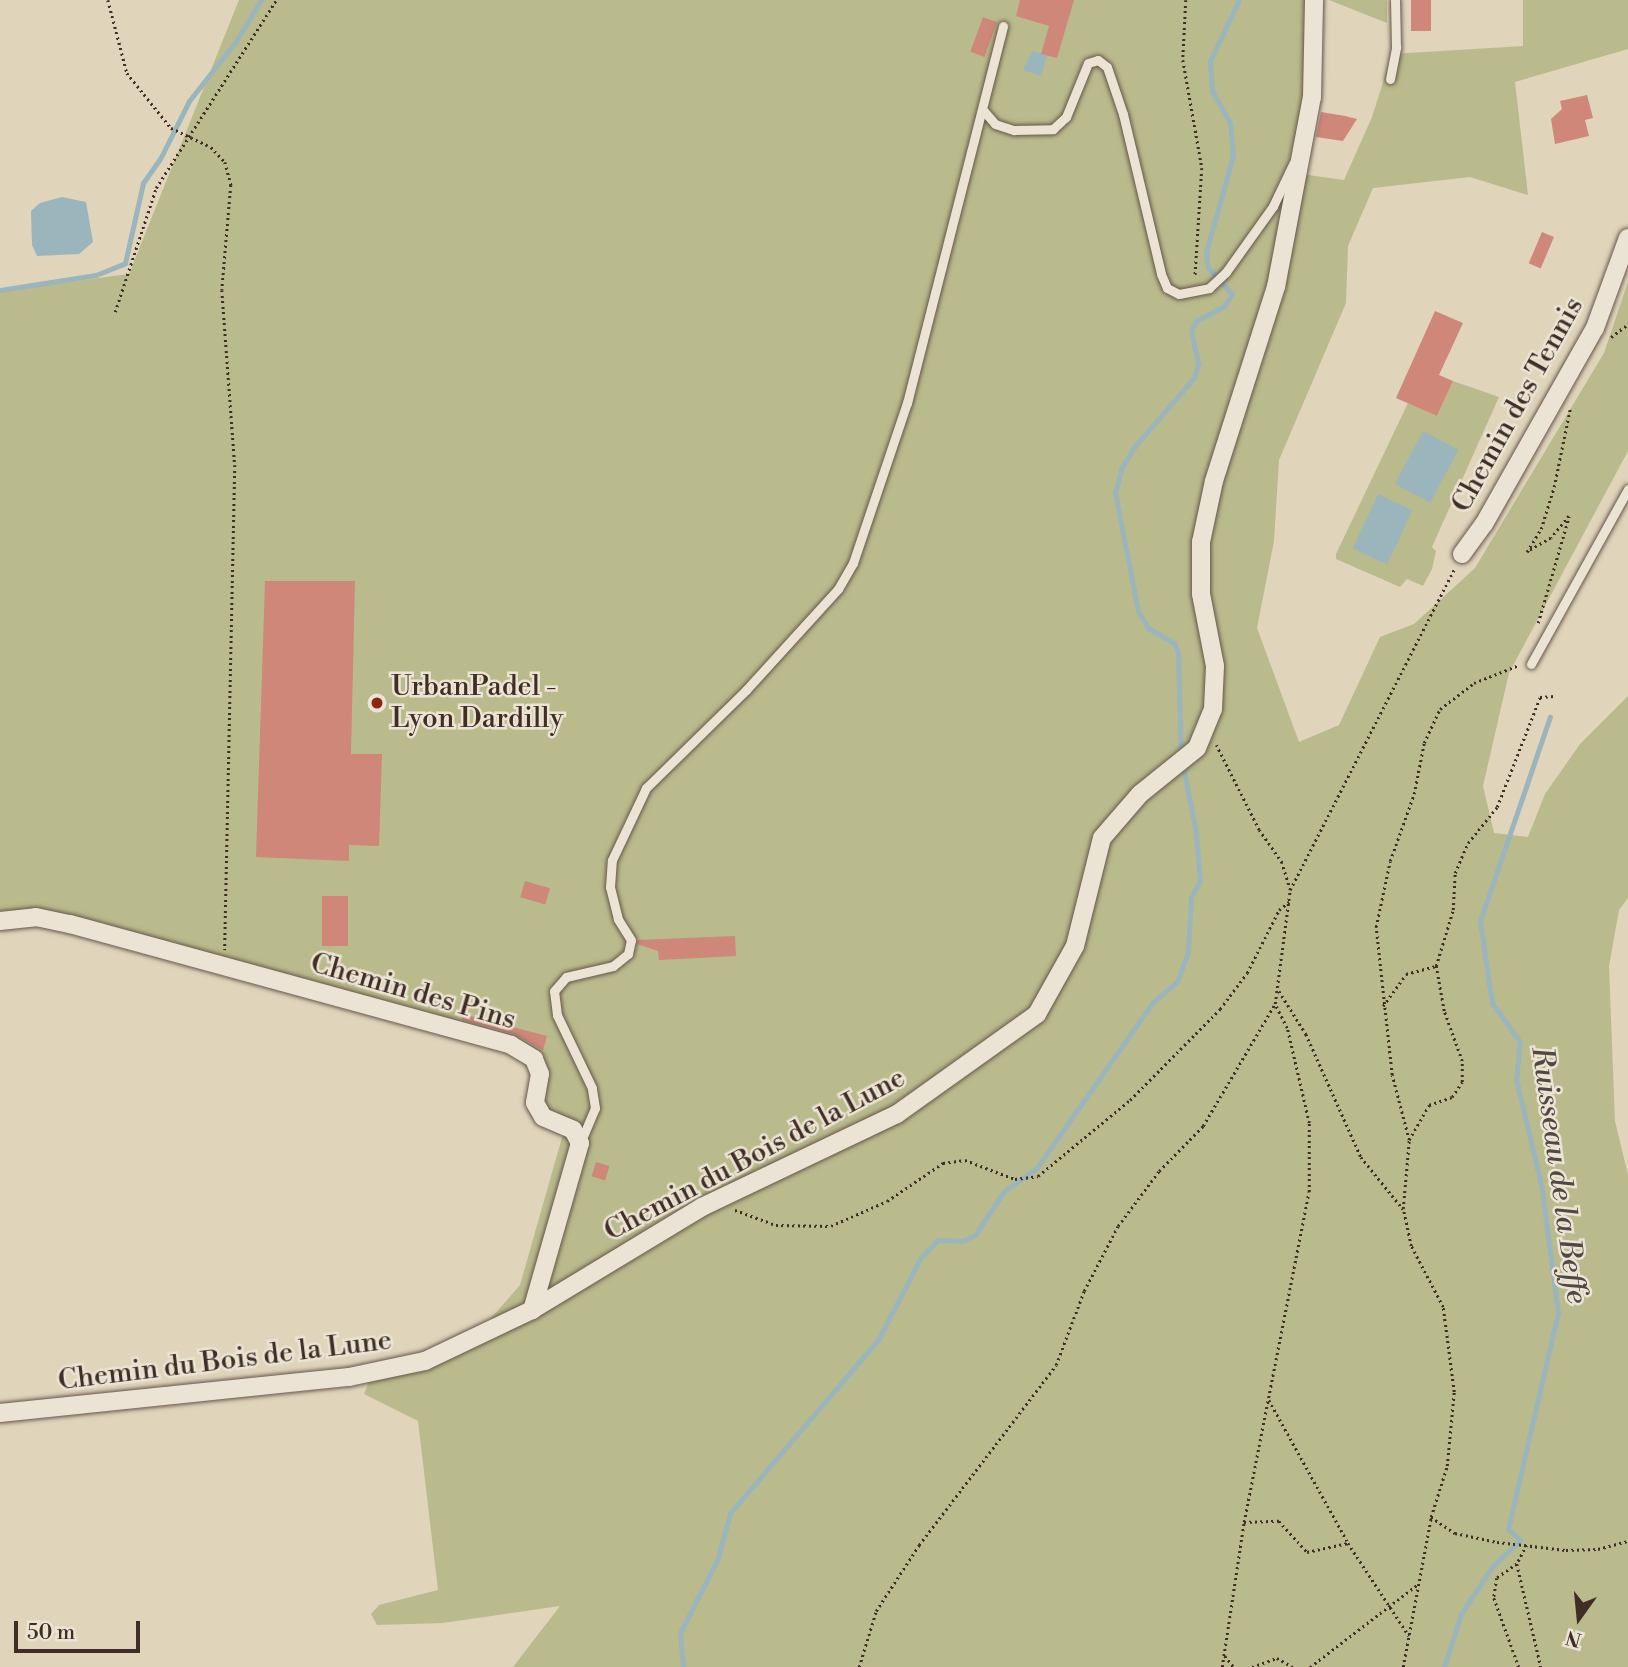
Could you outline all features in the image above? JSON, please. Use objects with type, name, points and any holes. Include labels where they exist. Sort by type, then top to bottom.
[{"type":"street","name":"Chemin du Bois de la Lune","points":[[0,1413],[394,1370],[449,1351],[531,1310],[722,1198],[897,1114],[1037,1014],[1075,946],[1102,838],[1140,793],[1199,746],[1208,728],[1215,666],[1199,577],[1204,525],[1276,287],[1300,148],[1312,97],[1314,0]]},
{"type":"street","name":"Chemin des Tennis","points":[[1462,554],[1484,524],[1595,328],[1628,238]]},
{"type":"street","name":"Chemin des Pins","points":[[0,921],[36,918],[70,924],[511,1045],[534,1059],[540,1074],[535,1102],[543,1117],[573,1130],[580,1143]]},
{"type":"street","points":[[531,1310],[580,1143]]},
{"type":"lane","points":[[1390,79],[1396,47],[1395,0]]},
{"type":"lane","points":[[580,1143],[595,1108],[592,1088],[557,1015],[554,990],[566,976],[613,966],[628,954],[631,940],[618,919],[610,887],[611,860],[646,789],[746,690],[838,589],[853,563],[907,403],[1003,26]]},
{"type":"lane","points":[[983,110],[995,124],[1014,130],[1053,129],[1066,117],[1088,63],[1098,60],[1107,66],[1124,114],[1161,274],[1167,288],[1180,295],[1194,294],[1209,288],[1226,272],[1273,206],[1300,148]]},
{"type":"lane","points":[[1532,662],[1628,489]]},
{"type":"path","points":[[108,0],[127,73],[171,128],[211,147],[225,162],[231,185],[222,290],[235,466],[224,850],[225,968]]},
{"type":"path","points":[[115,312],[156,188],[186,136],[276,0]]},
{"type":"path","points":[[1186,0],[1183,60],[1202,168],[1194,294]]},
{"type":"path","points":[[1537,626],[1569,516],[1551,538],[1527,552],[1541,529],[1554,487],[1572,398]]},
{"type":"path","points":[[1290,890],[1462,554]]},
{"type":"path","points":[[1403,1667],[1431,1517],[1447,1466],[1454,1392],[1443,1307],[1411,1246],[1403,1209],[1409,1140],[1392,1075],[1381,1009],[1376,928],[1390,861],[1414,794],[1424,743],[1440,709],[1474,683],[1532,662]]},
{"type":"path","points":[[1409,1140],[1429,1105],[1452,1097],[1462,1082],[1462,1061],[1444,1011],[1436,966],[1452,910],[1455,873],[1468,843],[1497,807],[1540,697],[1555,696]]},
{"type":"path","points":[[859,1667],[876,1611],[919,1545],[1056,1365],[1084,1291],[1118,1226],[1159,1171],[1203,1125],[1275,1004],[1290,890],[1282,863],[1259,830],[1208,728]]},
{"type":"path","points":[[722,1198],[737,1211],[764,1223],[820,1227],[869,1211],[943,1163],[965,1160],[1015,1179],[1038,1176],[1130,1100],[1220,1009],[1247,973],[1279,910],[1289,902]]},
{"type":"path","points":[[1381,1009],[1394,985],[1406,974],[1436,966]]},
{"type":"path","points":[[1278,990],[1306,1034],[1361,1157],[1403,1209]]},
{"type":"path","points":[[1222,1667],[1244,1522],[1310,1192],[1309,1123],[1287,1028],[1275,1004]]},
{"type":"path","points":[[1269,1400],[1348,1543],[1409,1636]]},
{"type":"path","points":[[1431,1517],[1455,1533],[1477,1539],[1598,1549],[1628,1541]]},
{"type":"path","points":[[1244,1522],[1279,1521],[1307,1552],[1348,1543]]},
{"type":"path","points":[[1519,1667],[1494,1598],[1497,1578],[1517,1564],[1527,1545]]},
{"type":"path","points":[[1517,1564],[1541,1667]]},
{"type":"path","points":[[1310,1667],[1418,1584]]},
{"type":"path","points":[[1224,1656],[1234,1667]]},
{"type":"path","points":[[1252,1667],[1277,1658],[1293,1667]]},
{"type":"green space","points":[[239,0],[1305,0],[1305,94],[1287,172],[1344,180],[1372,117],[1392,54],[1523,46],[1523,0],[1628,0],[1628,49],[1515,82],[1528,195],[1470,177],[1373,188],[1348,246],[1346,303],[1279,460],[1274,541],[1257,628],[1299,742],[1339,725],[1380,637],[1414,624],[1475,568],[1604,353],[1628,282],[1628,451],[1509,673],[1483,786],[1494,833],[1528,837],[1545,794],[1580,744],[1628,696],[1628,898],[1619,910],[1609,966],[1615,1121],[1628,1175],[1628,1667],[513,1667],[560,1606],[443,1623],[377,1625],[371,1614],[379,1605],[438,1590],[418,1421],[364,1394],[372,1373],[474,1338],[520,1285],[565,1127],[543,1117],[534,1059],[70,924],[0,921],[0,291],[129,274]]},
{"type":"green space","points":[[1329,0],[1387,0],[1387,23]]},
{"type":"green space","points":[[1453,381],[1499,397],[1432,547],[1436,551],[1432,569],[1423,586],[1407,579],[1400,587],[1336,559],[1408,403],[1437,416]]},
{"type":"water","points":[[1032,51],[1047,55],[1041,76],[1023,70]]},
{"type":"water","points":[[62,197],[86,202],[93,242],[79,254],[37,256],[32,245],[31,211],[40,203]]},
{"type":"water","points":[[1423,431],[1458,450],[1430,503],[1395,484]]},
{"type":"water","points":[[1378,494],[1412,510],[1387,564],[1353,548]]},
{"type":"building","points":[[1020,0],[1074,0],[1057,58],[1041,54],[1049,26],[1016,16]]},
{"type":"building","points":[[1411,0],[1431,0],[1431,31],[1411,31]]},
{"type":"building","points":[[983,17],[997,22],[984,57],[970,52]]},
{"type":"building","points":[[1587,95],[1593,118],[1585,120],[1589,136],[1555,144],[1551,119],[1562,109],[1560,101]]},
{"type":"building","points":[[1321,112],[1357,119],[1343,141],[1316,137]]},
{"type":"building","points":[[1542,232],[1554,237],[1541,268],[1529,263]]},
{"type":"building","points":[[1435,311],[1463,323],[1439,375],[1453,381],[1437,416],[1396,398]]},
{"type":"building","points":[[265,581],[355,581],[351,754],[382,754],[379,846],[349,845],[349,861],[256,857]]},
{"type":"building","points":[[525,881],[550,888],[545,905],[520,897]]},
{"type":"building","points":[[322,896],[348,896],[348,946],[322,946]]},
{"type":"building","points":[[735,936],[736,956],[659,960],[658,951],[637,944],[638,940]]},
{"type":"building","points":[[463,1014],[547,1036],[543,1050],[514,1034],[462,1020]]},
{"type":"building","points":[[596,1162],[609,1166],[605,1180],[592,1176]]},
{"type":"waterway","points":[[0,290],[96,275],[125,263],[143,183],[160,159],[189,101],[236,41],[261,0]]},
{"type":"waterway","points":[[1181,757],[1178,653],[1174,643],[1148,628],[1138,611],[1115,493],[1122,467],[1135,446],[1194,378],[1198,363],[1191,331],[1196,321],[1224,306],[1232,294],[1208,267],[1206,252],[1233,156],[1230,123],[1212,91],[1210,61],[1239,0]]},
{"type":"waterway","name":"Ruisseau de la Beffe","points":[[1444,1667],[1461,1614],[1492,1567],[1520,1540],[1508,1529],[1558,1313],[1542,1189],[1516,1079],[1520,1042],[1492,1003],[1480,921],[1550,717]]},
{"type":"waterway","points":[[683,1667],[680,1633],[718,1558],[730,1513],[878,1340],[921,1257],[938,1240],[963,1241],[975,1235],[1004,1191],[1036,1169],[1153,1002],[1177,982],[1188,952],[1191,897],[1200,881],[1196,833],[1183,766]]},
{"type":"place","name":"UrbanPadel - Lyon Dardilly","points":[[377,703]]}]
